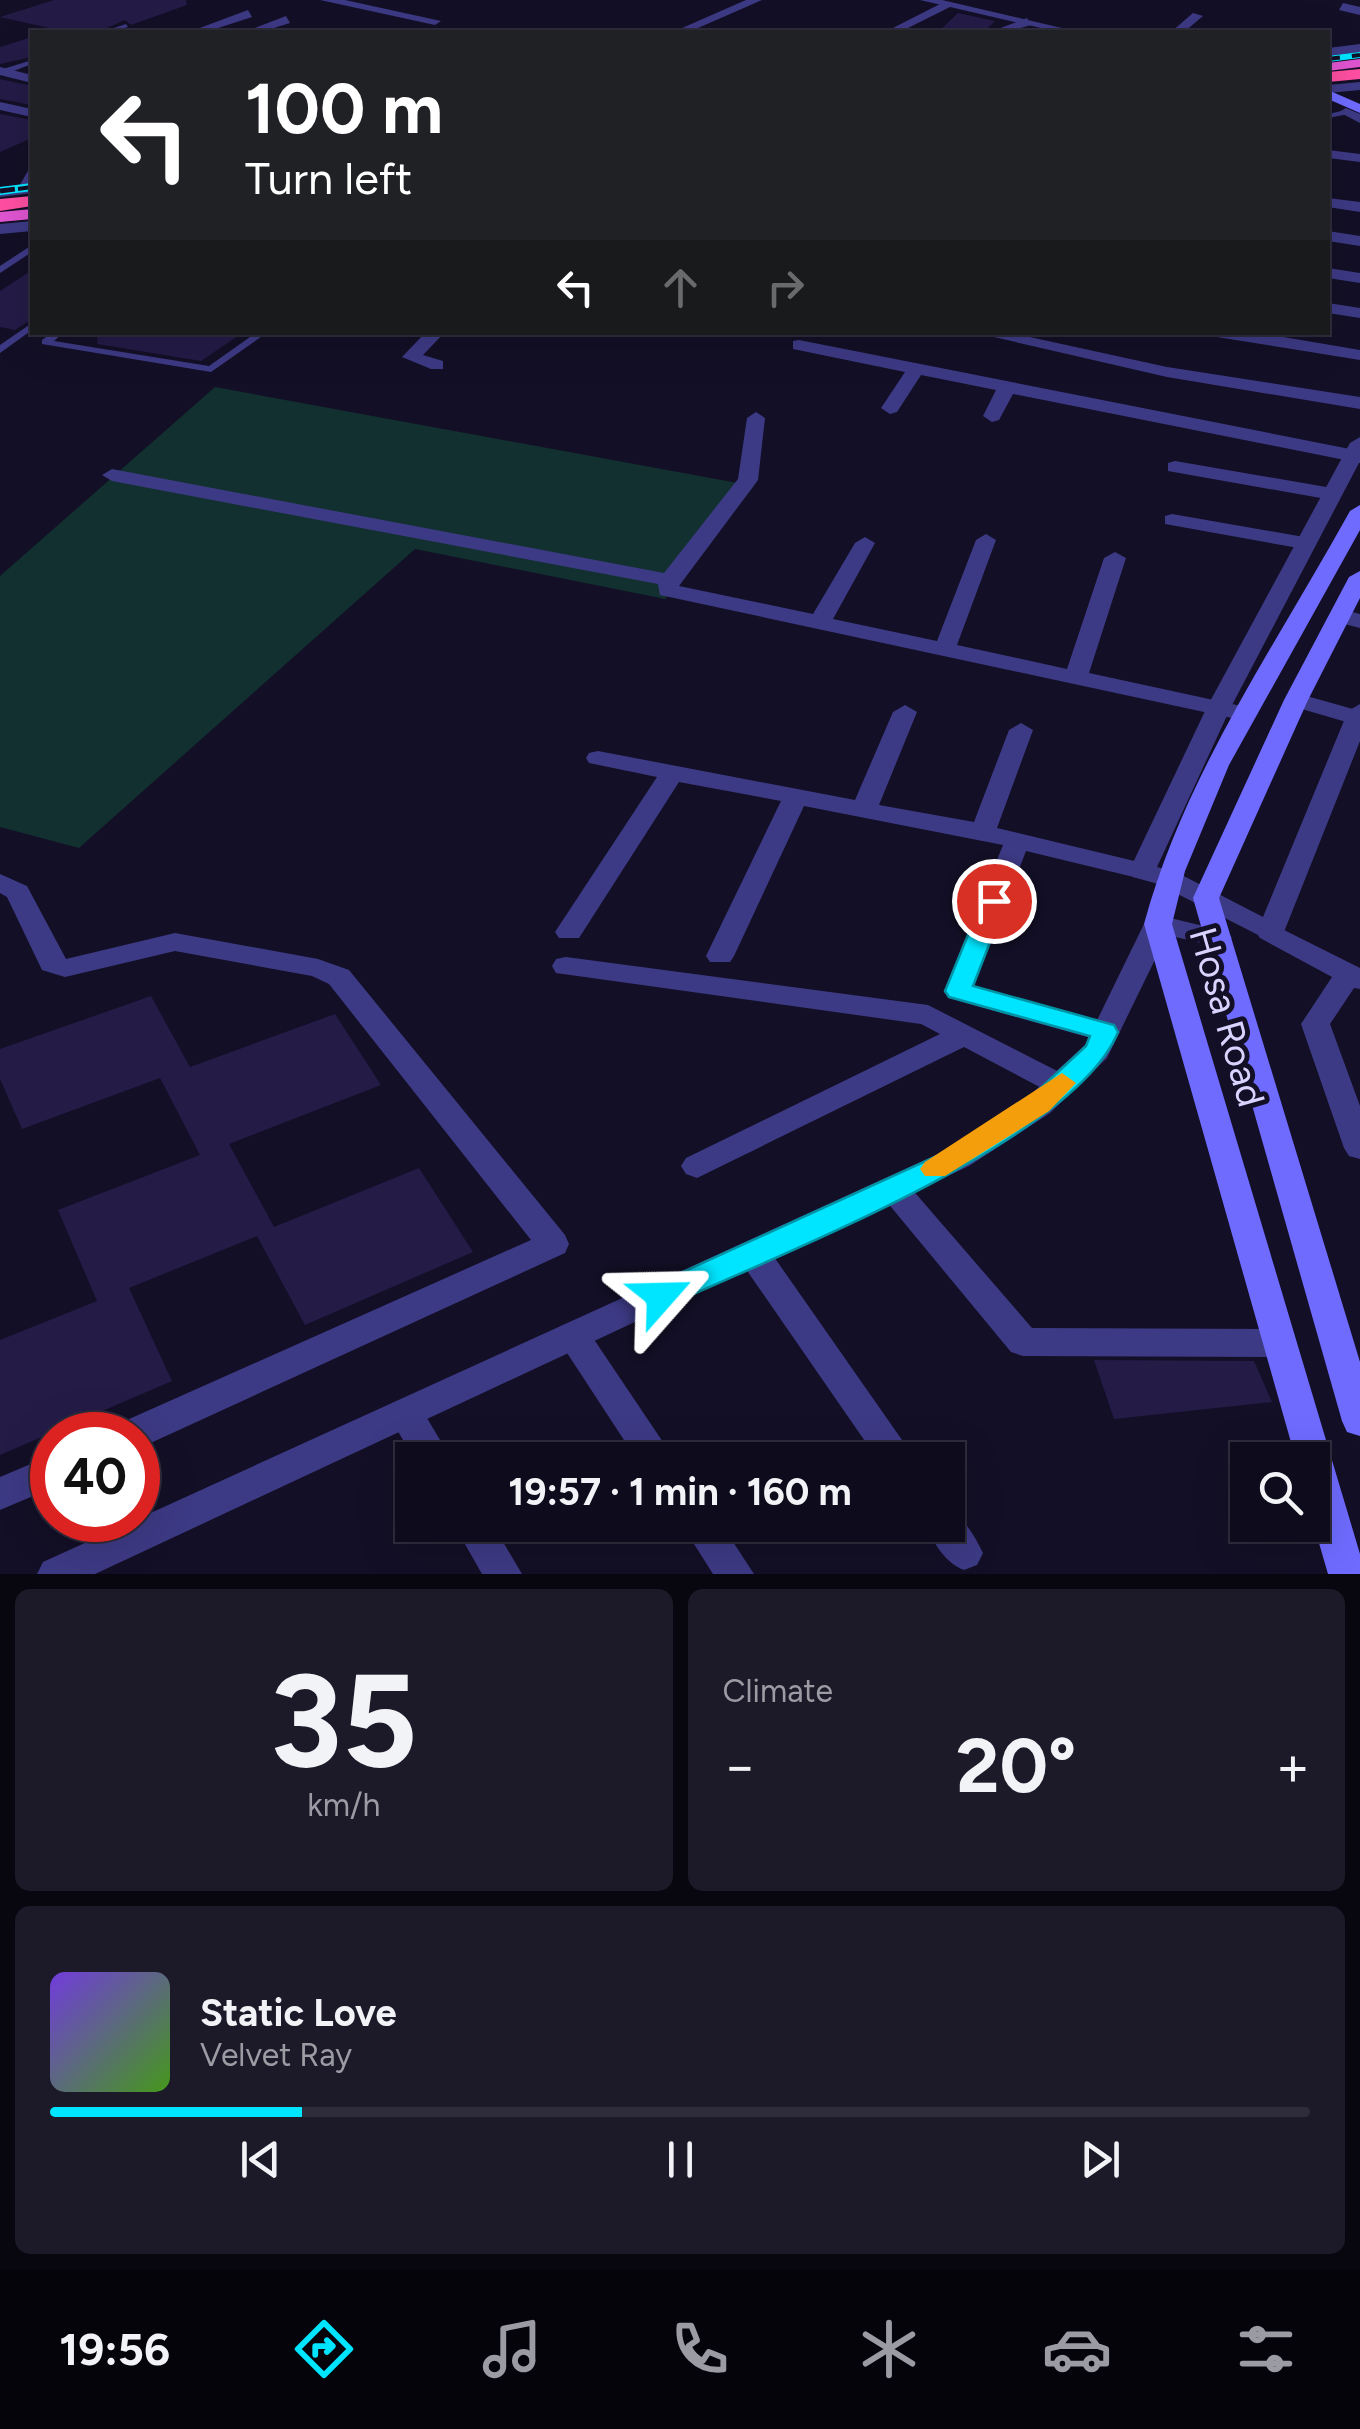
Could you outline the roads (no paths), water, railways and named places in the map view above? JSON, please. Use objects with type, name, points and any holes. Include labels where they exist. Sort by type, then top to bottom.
[{"type":"highway","points":[[1330,74],[1360,68]]},
{"type":"highway","points":[[0,202],[30,194]]},
{"type":"highway","points":[[0,215],[30,212]]},
{"type":"main road","points":[[1330,75],[1352,87],[1356,108]]},
{"type":"main road","points":[[1330,95],[1356,108]]},
{"type":"main road","name":"Hosa Road","points":[[1348,1574],[1158,924],[1155,874],[1360,511]]},
{"type":"main road","name":"Hosa Road","points":[[1358,1411],[1206,898],[1296,700],[1350,619],[1360,577]]},
{"type":"street","points":[[326,0],[435,22]]},
{"type":"street","points":[[684,30],[756,0]]},
{"type":"street","points":[[926,0],[1064,30]]},
{"type":"street","points":[[896,30],[948,5]]},
{"type":"street","points":[[1343,8],[1360,10]]},
{"type":"street","points":[[202,30],[248,14]]},
{"type":"street","points":[[1180,30],[1197,16]]},
{"type":"street","points":[[256,30],[286,20]]},
{"type":"street","points":[[1002,30],[1027,22]]},
{"type":"street","points":[[1330,52],[1360,48]]},
{"type":"street","points":[[2,72],[30,79]]},
{"type":"street","points":[[0,106],[30,113]]},
{"type":"street","points":[[1330,154],[1360,158]]},
{"type":"street","points":[[1330,169],[1360,174]]},
{"type":"street","points":[[0,192],[30,194]]},
{"type":"street","points":[[1330,203],[1360,207]]},
{"type":"street","points":[[0,229],[30,226]]},
{"type":"street","points":[[1330,236],[1360,240]]},
{"type":"street","points":[[1330,273],[1360,278]]},
{"type":"street","points":[[1330,308],[1360,313]]},
{"type":"street","points":[[435,335],[411,357],[437,365]]},
{"type":"street","points":[[1007,335],[1052,340],[1167,372],[1360,403]]},
{"type":"street","points":[[1236,335],[1360,355]]},
{"type":"street","points":[[799,346],[1358,452],[1304,543],[1219,708],[1155,874]]},
{"type":"street","points":[[890,408],[916,369]]},
{"type":"street","points":[[992,416],[1007,387]]},
{"type":"street","points":[[756,418],[748,480],[670,580],[668,590],[1246,714]]},
{"type":"street","points":[[1175,467],[1332,494]]},
{"type":"street","points":[[112,475],[670,580]]},
{"type":"street","points":[[1172,520],[1304,543]]},
{"type":"street","points":[[944,651],[986,540]]},
{"type":"street","points":[[818,625],[865,543]]},
{"type":"street","points":[[1076,678],[1115,558]]},
{"type":"street","points":[[1270,932],[1359,716],[1296,700]]},
{"type":"street","points":[[864,809],[905,712]]},
{"type":"street","points":[[983,832],[1021,730]]},
{"type":"street","points":[[598,758],[983,832],[1155,874],[1206,898],[1354,977],[1314,1024],[1360,1148]]},
{"type":"street","points":[[570,932],[672,773]]},
{"type":"street","points":[[720,956],[796,796]]},
{"type":"street","points":[[1017,841],[958,991],[1105,1032]]},
{"type":"street","points":[[0,882],[18,892],[52,964],[65,968],[175,942],[318,968],[338,977],[553,1244],[160,1422]]},
{"type":"street","points":[[56,1574],[958,1158],[1039,1104],[1097,1051],[1158,924],[1218,938]]},
{"type":"street","points":[[566,966],[928,1015],[1060,1086]]},
{"type":"street","points":[[698,1166],[965,1034]]},
{"type":"street","points":[[893,1188],[1022,1342],[1279,1343]]},
{"type":"street","points":[[752,1253],[885,1442]]},
{"type":"street","points":[[573,1336],[645,1442]]},
{"type":"street","points":[[405,1413],[423,1442]]},
{"type":"street","points":[[0,1494],[30,1481]]},
{"type":"street","points":[[483,1542],[503,1574]]},
{"type":"street","points":[[712,1542],[734,1574]]},
{"type":"lane","points":[[112,30],[126,26]]},
{"type":"lane","points":[[2,72],[30,63]]},
{"type":"lane","points":[[1330,115],[1356,108]]},
{"type":"lane","points":[[0,270],[30,249]]},
{"type":"lane","points":[[0,350],[30,328]]},
{"type":"lane","points":[[56,335],[45,342],[211,369],[260,335]]},
{"type":"railway","points":[[1330,59],[1360,55]]},
{"type":"railway","points":[[0,191],[30,187]]},
{"type":"railway","points":[[18,189],[30,187]]}]
